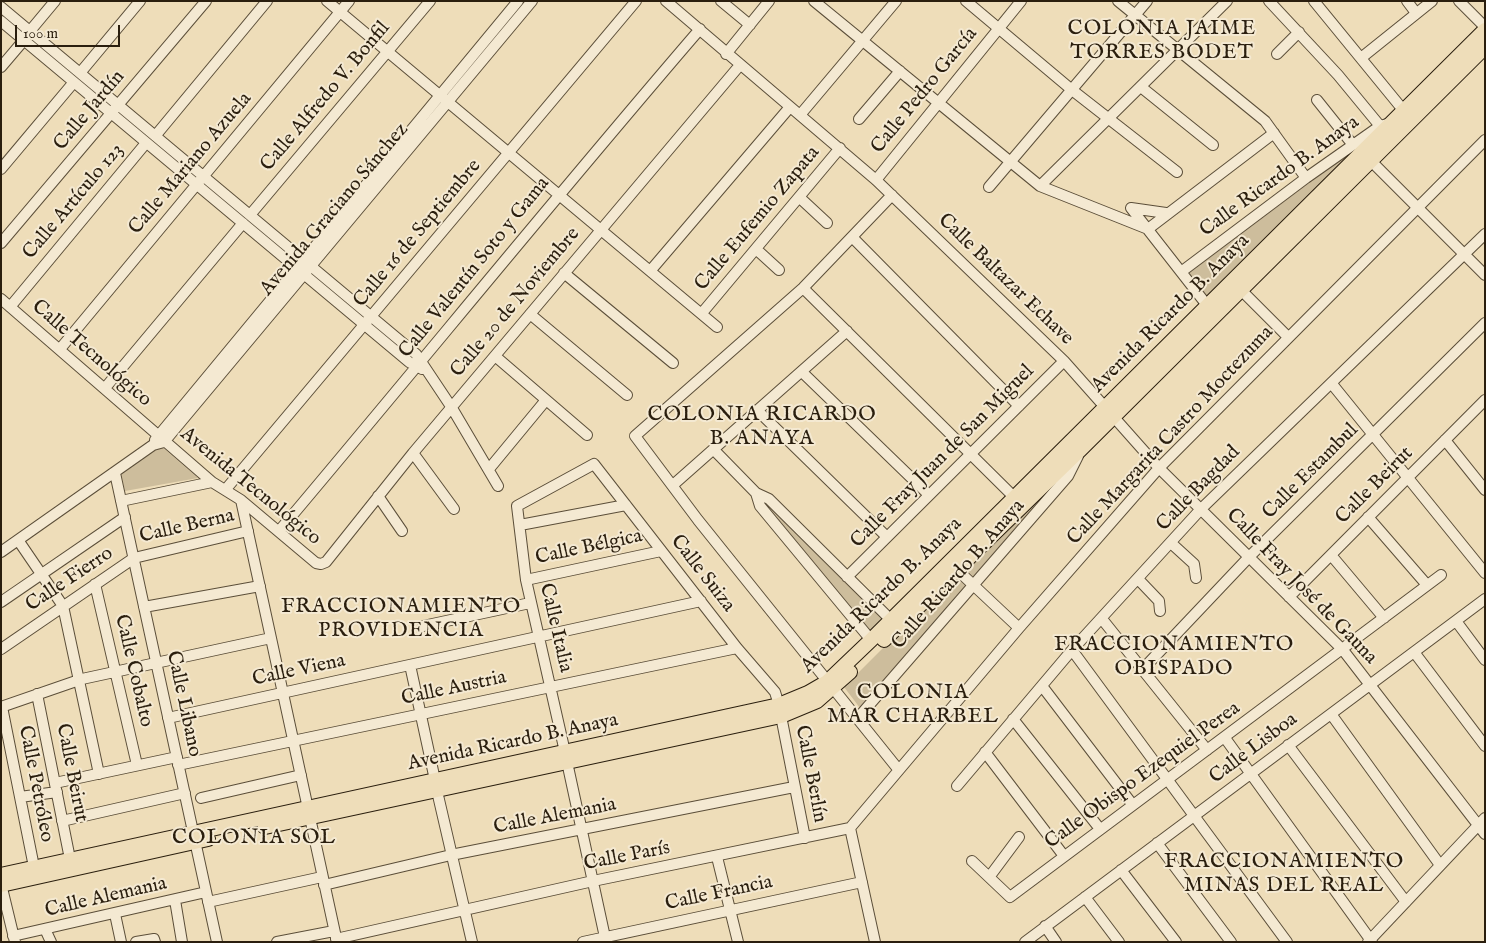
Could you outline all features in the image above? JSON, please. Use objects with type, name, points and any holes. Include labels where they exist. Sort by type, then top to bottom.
[{"type":"main road","name":"Avenida Ricardo B. Anaya","points":[[1,885],[194,838],[780,711],[808,693],[830,685],[952,565],[1014,497],[1109,413],[1485,28]]},
{"type":"main road","name":"Avenida Ricardo B. Anaya","points":[[1211,310],[1240,289],[1371,161],[1391,126],[1485,47]]},
{"type":"main road","name":"Avenida Ricardo B. Anaya","points":[[830,685],[890,620],[1080,450],[1109,413]]},
{"type":"main road","name":"Avenida Ricardo B. Anaya","points":[[1,875],[70,859],[194,838]]},
{"type":"street","points":[[30,31],[55,1]]},
{"type":"street","points":[[80,73],[140,1]]},
{"type":"street","name":"Calle Jardín","points":[[1,243],[206,1]]},
{"type":"street","points":[[156,136],[267,1]]},
{"type":"street","points":[[327,1],[717,327]]},
{"type":"street","name":"Calle Mariano Azuela","points":[[60,349],[349,1]]},
{"type":"street","name":"Calle Alfredo V. Bonfil","points":[[106,388],[430,1]]},
{"type":"street","name":"Avenida Graciano Sánchez","points":[[444,99],[518,1]]},
{"type":"street","name":"Avenida Graciano Sánchez","points":[[161,438],[229,348],[303,267],[444,99],[532,1]]},
{"type":"street","name":"Calle 16 de Septiembre","points":[[226,489],[636,1]]},
{"type":"street","name":"Calle Baltazar Echave","points":[[666,1],[876,180],[1064,361],[1109,413]]},
{"type":"street","points":[[721,1],[750,25]]},
{"type":"street","points":[[726,54],[769,1]]},
{"type":"street","points":[[814,1],[1040,186],[1148,229]]},
{"type":"street","points":[[800,115],[896,1]]},
{"type":"street","points":[[966,1],[1072,90],[1177,172]]},
{"type":"street","name":"Calle Pedro García","points":[[876,180],[937,102],[1021,1]]},
{"type":"street","points":[[1118,1],[1265,121],[1306,178]]},
{"type":"street","points":[[989,187],[1147,1]]},
{"type":"street","points":[[1040,186],[1227,1]]},
{"type":"street","points":[[1269,1],[1338,75],[1391,126]]},
{"type":"street","points":[[1314,1],[1404,110]]},
{"type":"street","points":[[1407,1],[1416,13]]},
{"type":"street","points":[[1361,58],[1432,1]]},
{"type":"street","points":[[1459,1],[1485,28]]},
{"type":"street","points":[[1,7],[156,136],[200,181]]},
{"type":"street","points":[[1,21],[146,143],[200,181],[246,219],[303,267],[364,325],[421,366]]},
{"type":"street","name":"Calle Valentín Soto y Gama","points":[[279,531],[421,366],[558,194],[700,29]]},
{"type":"street","points":[[1277,54],[1299,32]]},
{"type":"street","points":[[1,67],[24,40]]},
{"type":"street","name":"Calle 20 de Noviembre","points":[[322,564],[326,562],[413,453],[740,65]]},
{"type":"street","points":[[859,119],[900,71]]},
{"type":"street","points":[[1,169],[74,82]]},
{"type":"street","points":[[1141,87],[1213,145]]},
{"type":"street","points":[[1316,100],[1353,145]]},
{"type":"street","points":[[651,270],[790,107]]},
{"type":"street","name":"Calle Ricardo B. Anaya","points":[[1181,272],[1353,145],[1391,126]]},
{"type":"street","points":[[1148,229],[1166,212],[1274,133]]},
{"type":"street","name":"Calle Margarita Castro Moctezuma","points":[[898,769],[1159,468],[1485,140]]},
{"type":"street","name":"Calle Artículo 123","points":[[10,306],[146,143]]},
{"type":"street","name":"Calle Eufemio Zapata","points":[[702,313],[840,148]]},
{"type":"street","points":[[1371,161],[1485,275]]},
{"type":"street","points":[[875,942],[850,828],[898,769],[698,520],[635,436],[803,288],[892,195]]},
{"type":"street","points":[[799,197],[827,222]]},
{"type":"street","points":[[1166,212],[1131,208],[1211,310]]},
{"type":"street","name":"Calle Bagdad","points":[[957,786],[1072,650],[1201,509],[1485,234]]},
{"type":"street","points":[[852,238],[1019,406]]},
{"type":"street","points":[[756,249],[779,270]]},
{"type":"street","points":[[303,267],[372,316],[416,354],[421,366],[452,408],[498,486]]},
{"type":"street","name":"Avenida Graciano Sánchez","points":[[161,438],[238,355],[303,267]]},
{"type":"street","points":[[564,273],[673,363]]},
{"type":"street","points":[[803,288],[1014,497]]},
{"type":"street","points":[[1240,289],[1288,337]]},
{"type":"street","name":"Calle Tecnológico","points":[[1,299],[106,388],[161,438]]},
{"type":"street","points":[[530,314],[627,395]]},
{"type":"street","name":"Calle Estambul","points":[[1143,669],[1250,556],[1485,323]]},
{"type":"street","points":[[673,485],[847,331]]},
{"type":"street","points":[[229,348],[238,355]]},
{"type":"street","points":[[495,356],[587,435]]},
{"type":"street","name":"Calle Fray Juan de San Miguel","points":[[847,576],[1064,361]]},
{"type":"street","points":[[802,372],[929,495]]},
{"type":"street","points":[[1332,384],[1485,573]]},
{"type":"street","points":[[489,469],[546,400]]},
{"type":"street","name":"Calle Beirut","points":[[1290,597],[1485,400]]},
{"type":"street","points":[[757,410],[887,537]]},
{"type":"street","name":"Calle Fray José de Gauna","points":[[1109,413],[1159,468],[1343,650],[1481,822],[1485,834]]},
{"type":"street","points":[[1,552],[115,473],[161,438]]},
{"type":"street","name":"Avenida Tecnológico","points":[[161,438],[212,482],[241,500],[316,563],[322,564]]},
{"type":"street","points":[[1445,440],[1485,490]]},
{"type":"street","points":[[714,450],[756,493],[768,499],[890,620]]},
{"type":"street","name":"Calle Ricardo B. Anaya","points":[[857,719],[1068,476],[1080,450]]},
{"type":"street","points":[[413,453],[454,509]]},
{"type":"street","name":"Calle Suiza","points":[[517,511],[517,506],[594,464],[737,648],[775,692],[780,711]]},
{"type":"street","name":"Calle Libano","points":[[115,473],[217,942]]},
{"type":"street","points":[[122,501],[212,482]]},
{"type":"street","points":[[756,493],[760,506],[871,640]]},
{"type":"street","points":[[378,496],[402,531]]},
{"type":"street","points":[[241,500],[336,937]]},
{"type":"street","points":[[520,525],[626,505]]},
{"type":"street","name":"Calle Italia","points":[[517,511],[530,603],[551,687],[605,939]]},
{"type":"street","points":[[1,602],[125,517]]},
{"type":"street","points":[[1368,517],[1427,585]]},
{"type":"street","name":"Calle Berna","points":[[134,558],[248,531]]},
{"type":"street","points":[[18,540],[63,606],[99,774]]},
{"type":"street","points":[[1171,542],[1194,564],[1196,578]]},
{"type":"street","name":"Calle Bélgica","points":[[526,580],[661,551]]},
{"type":"street","points":[[1330,555],[1384,618]]},
{"type":"street","name":"Calle Fierro","points":[[1,649],[134,558]]},
{"type":"street","points":[[952,565],[1019,628]]},
{"type":"street","name":"Calle Obispo Ezequiel Perea","points":[[990,876],[1010,897],[1441,575]]},
{"type":"street","points":[[1138,579],[1159,600],[1160,611]]},
{"type":"street","name":"Calle Cobalto","points":[[95,584],[117,672],[137,765]]},
{"type":"street","points":[[144,607],[260,586]]},
{"type":"street","name":"Calle Lisboa","points":[[1025,942],[1485,599]]},
{"type":"street","name":"Calle Viena","points":[[168,718],[702,601]]},
{"type":"street","points":[[423,626],[530,603]]},
{"type":"street","points":[[1102,619],[1207,750]]},
{"type":"street","points":[[1456,621],[1485,660]]},
{"type":"street","points":[[2,707],[78,680],[271,638]]},
{"type":"street","name":"Calle Austria","points":[[20,797],[137,765],[178,761],[293,741],[737,648]]},
{"type":"street","points":[[1072,650],[1287,942]]},
{"type":"street","points":[[1414,652],[1485,746]]},
{"type":"street","points":[[410,665],[472,942]]},
{"type":"street","points":[[1042,686],[1132,804]]},
{"type":"street","name":"Calle Beirut","points":[[37,694],[70,859]]},
{"type":"street","name":"Calle Petróleo","points":[[2,707],[34,867]]},
{"type":"street","name":"Calle Berlín","points":[[780,711],[805,838]]},
{"type":"street","points":[[1330,714],[1440,865]]},
{"type":"street","points":[[1013,719],[1100,829]]},
{"type":"street","points":[[1225,738],[1252,773],[1370,941],[1481,822]]},
{"type":"street","points":[[1288,746],[1406,902]]},
{"type":"street","points":[[985,752],[1064,856]]},
{"type":"street","points":[[201,798],[301,775]]},
{"type":"street","name":"Calle Alemania","points":[[14,939],[46,929],[175,900],[323,881],[794,787]]},
{"type":"street","points":[[62,821],[184,793]]},
{"type":"street","name":"Calle París","points":[[276,942],[336,937],[850,828]]},
{"type":"street","points":[[972,861],[990,876],[1019,836]]},
{"type":"street","points":[[1157,843],[1231,942]]},
{"type":"street","points":[[717,857],[738,942]]},
{"type":"street","points":[[1121,870],[1176,942]]},
{"type":"street","name":"Calle Francia","points":[[583,942],[605,939],[731,909],[862,882]]},
{"type":"street","points":[[1,885],[14,939]]},
{"type":"street","points":[[1085,897],[1119,942]]},
{"type":"street","points":[[175,900],[182,942]]},
{"type":"street","points":[[115,914],[121,942]]},
{"type":"street","points":[[1045,926],[1056,942]]},
{"type":"street","points":[[46,929],[51,942]]},
{"type":"street","points":[[136,942],[154,940]]},
{"type":"shaded area","points":[[1377,132],[1207,296],[1189,273]]},
{"type":"shaded area","points":[[161,446],[198,478],[125,491],[121,473]]},
{"type":"shaded area","points":[[1050,481],[1053,484],[860,708],[844,687]]},
{"type":"shaded area","points":[[764,500],[884,618],[868,634],[763,504]]},
{"type":"district","name":"COLONIA JAIME TORRES BODET","points":[[1162,42]]},
{"type":"district","name":"COLONIA RICARDO B. ANAYA","points":[[762,428]]},
{"type":"district","name":"FRACCIONAMIENTO PROVIDENCIA","points":[[401,620]]},
{"type":"district","name":"FRACCIONAMIENTO OBISPADO","points":[[1174,658]]},
{"type":"district","name":"COLONIA MAR CHARBEL","points":[[913,706]]},
{"type":"district","name":"COLONIA SOL","points":[[254,839]]},
{"type":"district","name":"FRACCIONAMIENTO MINAS DEL REAL","points":[[1284,875]]}]
